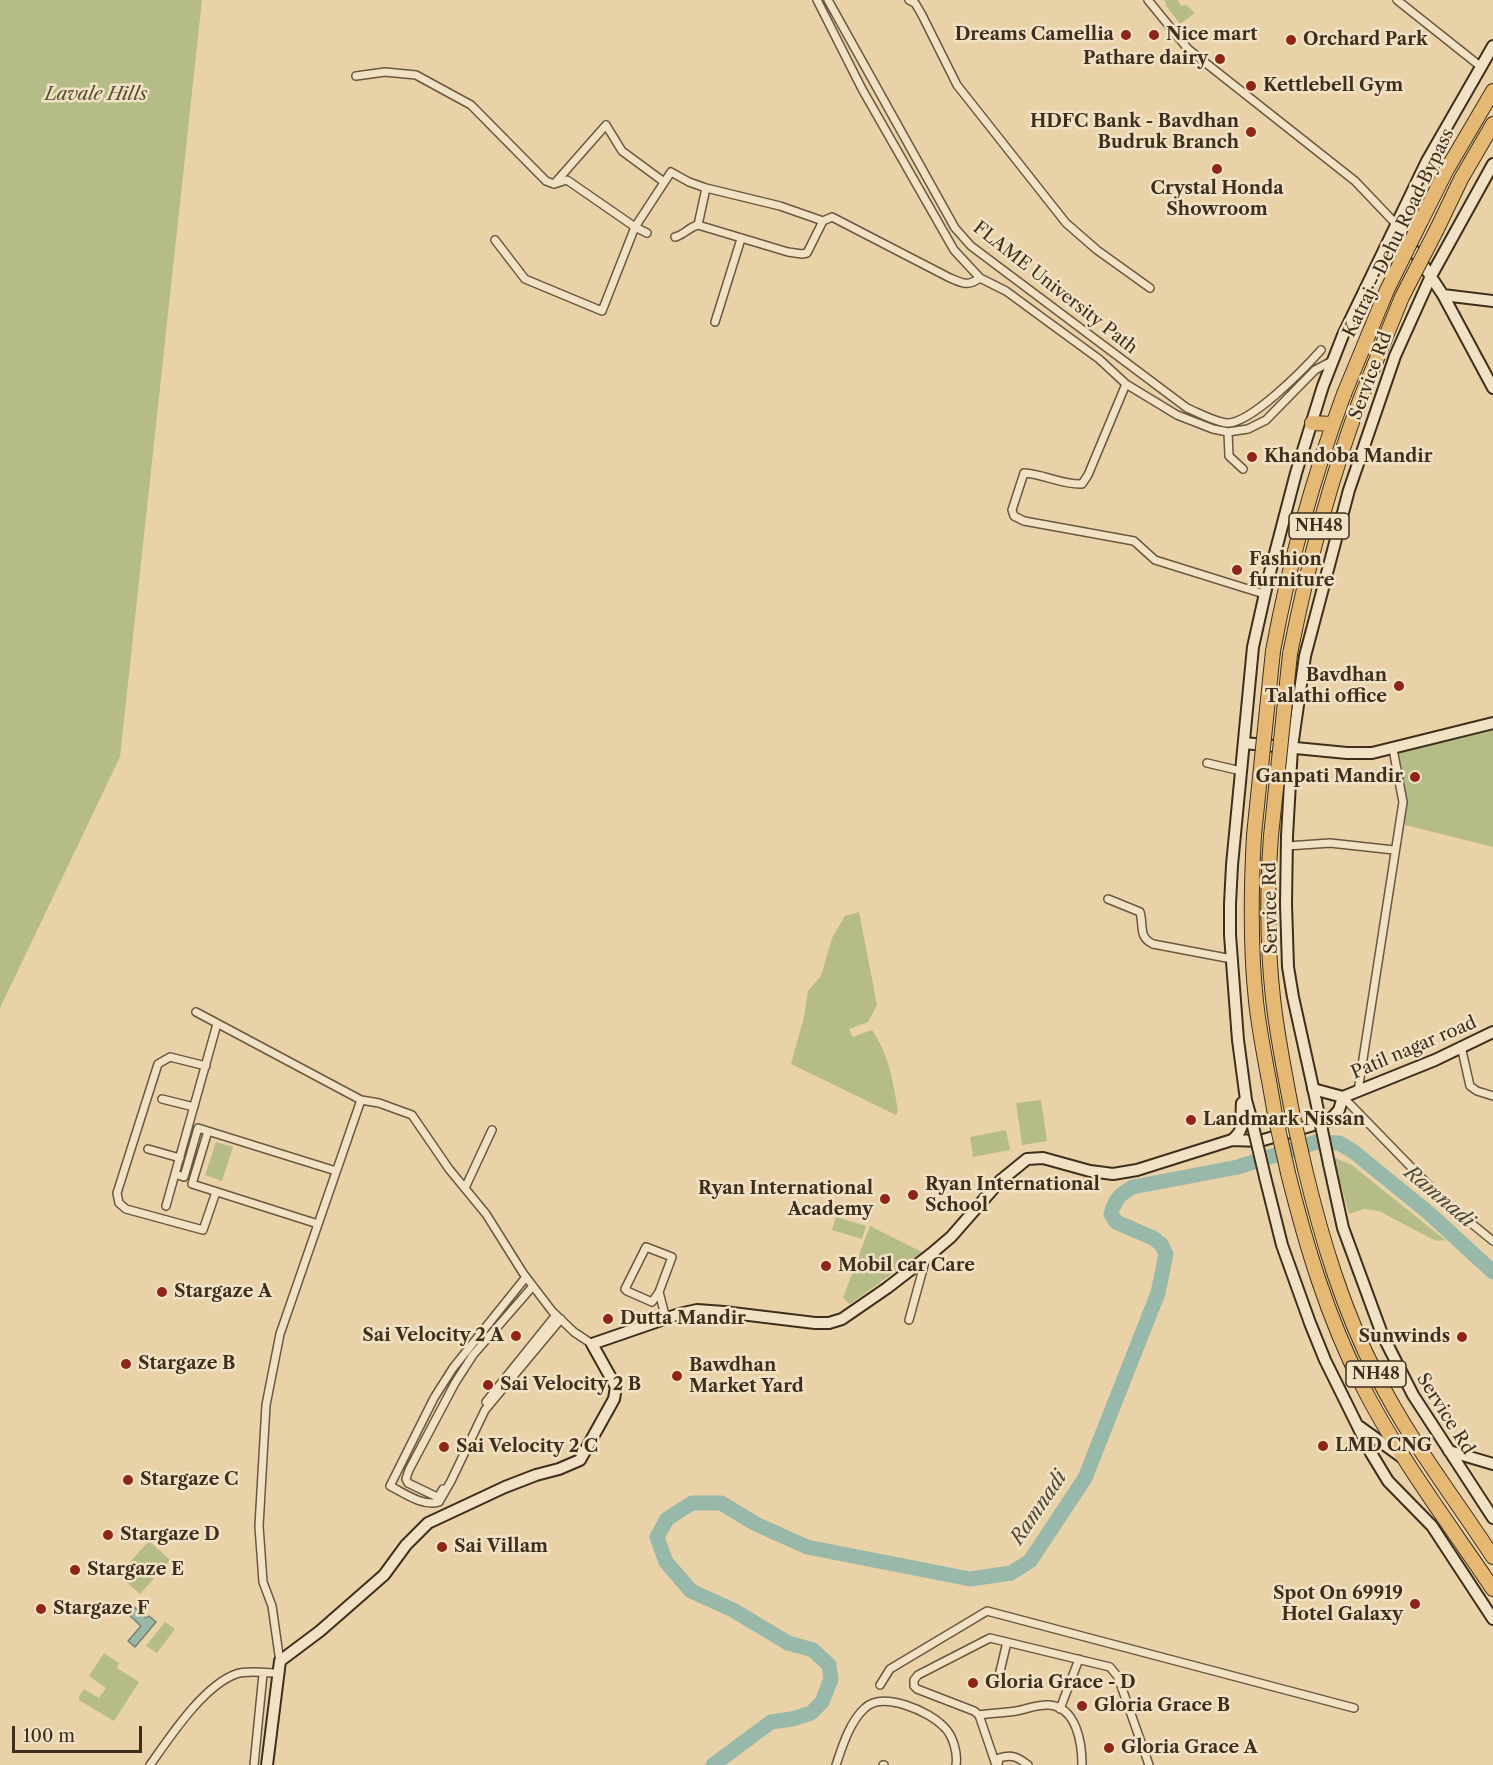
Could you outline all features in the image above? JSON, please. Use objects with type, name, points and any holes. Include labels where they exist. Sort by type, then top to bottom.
[{"type":"highway","name":"Katraj - Dehu Road Bypass","points":[[1493,91],[1446,171],[1387,290],[1344,394],[1314,479],[1273,651],[1254,835],[1251,905],[1259,1019],[1275,1115],[1304,1239],[1331,1315],[1361,1384],[1409,1463],[1493,1589]]},
{"type":"highway","name":"Katraj - Dehu Road Bypass","points":[[1493,124],[1461,179],[1402,297],[1360,400],[1331,484],[1290,654],[1271,836],[1268,905],[1270,968],[1278,1035],[1305,1169],[1333,1271],[1361,1344],[1377,1376],[1423,1454],[1493,1557]]},
{"type":"highway","points":[[1312,423],[1333,424]]},
{"type":"street","points":[[817,0],[862,90],[943,234],[959,255],[980,278],[1005,291],[1033,311],[1099,359],[1126,384],[1177,415],[1227,432],[1248,429],[1266,420],[1320,366],[1332,361]]},
{"type":"street","name":"FLAME University Path","points":[[828,0],[955,228],[970,245],[1186,408],[1228,423],[1239,420],[1257,411],[1321,350]]},
{"type":"street","points":[[909,0],[915,3],[922,15],[957,86],[1066,223],[1097,250],[1150,288]]},
{"type":"street","points":[[1148,0],[1188,49],[1355,181],[1396,224],[1443,294],[1493,387]]},
{"type":"street","points":[[1397,0],[1480,66]]},
{"type":"street","points":[[1493,46],[1427,161],[1338,347],[1296,473],[1264,594],[1253,647],[1230,904],[1238,1040],[1246,1100],[1282,1245],[1306,1313],[1357,1425],[1388,1481],[1432,1526],[1493,1619]]},
{"type":"street","points":[[356,76],[385,72],[416,75],[471,105],[546,181],[554,184],[567,180],[634,227],[648,233]]},
{"type":"street","points":[[554,184],[606,125],[622,152],[664,182]]},
{"type":"street","name":"Service Rd","points":[[1493,164],[1431,276],[1395,356],[1349,490],[1309,637],[1293,747],[1286,904],[1288,967],[1293,997],[1342,1228],[1382,1334],[1413,1395],[1493,1518]]},
{"type":"street","points":[[495,240],[525,279],[602,311],[634,227],[670,172],[706,188],[780,206],[823,221]]},
{"type":"street","points":[[698,225],[706,188]]},
{"type":"street","points":[[675,237],[681,236],[693,226],[698,225],[802,254],[807,253],[823,221],[832,217],[957,281],[972,284],[980,278]]},
{"type":"street","points":[[716,322],[741,238]]},
{"type":"street","points":[[959,255],[970,245]]},
{"type":"street","points":[[1443,294],[1493,301]]},
{"type":"street","points":[[1320,366],[1321,350],[1338,347]]},
{"type":"street","points":[[1126,384],[1088,475],[1082,484],[1072,484],[1024,473],[1012,510],[1014,516],[1024,521],[1134,541],[1155,560],[1264,594]]},
{"type":"street","points":[[1227,432],[1229,456],[1243,469]]},
{"type":"street","points":[[1244,742],[1347,753],[1372,753],[1493,723]]},
{"type":"street","points":[[1358,1091],[1403,802],[1393,748]]},
{"type":"street","points":[[1207,763],[1241,771]]},
{"type":"street","points":[[1287,846],[1330,843],[1394,850]]},
{"type":"street","points":[[1108,899],[1140,912],[1142,934],[1149,942],[1232,959]]},
{"type":"street","points":[[150,1765],[188,1713],[223,1680],[238,1673],[263,1674],[279,1667],[384,1575],[406,1545],[428,1522],[505,1486],[580,1460],[614,1399],[616,1388],[592,1344],[574,1332],[533,1286],[486,1214],[411,1115],[379,1103],[361,1100],[196,1012]]},
{"type":"street","points":[[166,1206],[217,1024]]},
{"type":"street","name":"Patil nagar road","points":[[1313,1089],[1343,1097],[1435,1060],[1493,1032]]},
{"type":"street","points":[[1461,1046],[1470,1086],[1493,1096]]},
{"type":"street","points":[[206,1066],[170,1057],[158,1064],[117,1193],[119,1203],[126,1209],[202,1230],[216,1192]]},
{"type":"street","points":[[592,1344],[697,1310],[829,1323],[849,1314],[951,1238],[1000,1181],[1027,1159],[1043,1158],[1090,1171],[1113,1174],[1137,1170],[1232,1140],[1260,1141],[1330,1120],[1339,1110],[1343,1097],[1444,1201],[1493,1241]]},
{"type":"street","points":[[162,1099],[194,1107]]},
{"type":"street","points":[[267,1765],[279,1667],[272,1606],[263,1582],[259,1526],[266,1404],[280,1334],[361,1100]]},
{"type":"street","points":[[1232,1140],[1239,1134],[1241,1107],[1246,1100]]},
{"type":"street","points":[[175,1174],[184,1177],[198,1128],[336,1171]]},
{"type":"street","points":[[465,1188],[492,1130]]},
{"type":"street","points":[[208,1131],[192,1184],[318,1224]]},
{"type":"street","points":[[148,1149],[180,1158]]},
{"type":"street","points":[[659,1292],[652,1302],[627,1292],[625,1289],[646,1247],[672,1257],[659,1292],[666,1319]]},
{"type":"street","points":[[909,1320],[926,1258]]},
{"type":"street","points":[[526,1277],[453,1368],[434,1398],[390,1486],[424,1502],[431,1504],[439,1502],[485,1410],[559,1317]]},
{"type":"street","points":[[533,1286],[473,1355],[454,1383],[409,1470],[406,1479],[408,1483],[439,1496],[485,1403],[559,1317]]},
{"type":"street","points":[[1357,1425],[1409,1463]]},
{"type":"street","points":[[1449,1451],[1493,1464]]},
{"type":"street","points":[[880,1684],[890,1669],[987,1611],[1354,1708]]},
{"type":"street","points":[[997,1765],[979,1715],[914,1686],[914,1680],[918,1675],[990,1638],[1110,1666],[1118,1677],[1149,1765]]},
{"type":"street","points":[[998,1680],[1007,1642]]},
{"type":"street","points":[[1060,1709],[1079,1659]]},
{"type":"street","points":[[254,1765],[263,1674]]},
{"type":"street","points":[[836,1765],[854,1724],[865,1708],[877,1701],[900,1703],[924,1712],[945,1727],[955,1748],[956,1765]]},
{"type":"street","points":[[979,1715],[1013,1712],[1047,1705],[1060,1709],[1071,1719],[1080,1736],[1082,1765]]},
{"type":"street","points":[[997,1765],[999,1758],[1011,1755],[1018,1757],[1028,1765]]},
{"type":"green space","name":"Lavale Hills","points":[[0,0],[202,0],[120,757],[0,1008]]},
{"type":"green space","points":[[1164,0],[1178,0],[1181,6],[1186,5],[1195,13],[1180,24]]},
{"type":"green space","points":[[1493,724],[1493,847],[1405,825],[1393,749]]},
{"type":"green space","points":[[859,912],[877,1005],[868,1022],[849,1029],[853,1037],[872,1030],[878,1039],[892,1079],[898,1111],[896,1115],[791,1064],[804,1017],[808,991],[821,976],[832,938],[845,916]]},
{"type":"green space","points":[[1041,1100],[1047,1141],[1022,1145],[1016,1103]]},
{"type":"green space","points":[[1006,1130],[1010,1150],[973,1157],[970,1137]]},
{"type":"green space","points":[[216,1142],[233,1147],[222,1181],[205,1175]]},
{"type":"green space","points":[[1333,1157],[1352,1165],[1445,1240],[1438,1241],[1430,1238],[1379,1211],[1364,1209],[1349,1214]]},
{"type":"green space","points":[[836,1217],[866,1226],[862,1239],[832,1230]]},
{"type":"green space","points":[[870,1226],[922,1252],[850,1304],[843,1298]]},
{"type":"green space","points":[[149,1541],[170,1560],[140,1594],[118,1575]]},
{"type":"green space","points":[[165,1622],[175,1629],[157,1653],[146,1646]]},
{"type":"green space","points":[[104,1653],[119,1663],[117,1668],[139,1682],[114,1721],[79,1700],[84,1689],[99,1698],[106,1688],[89,1676]]},
{"type":"shaded area","points":[[132,1605],[146,1618],[149,1616],[156,1622],[135,1647],[128,1641],[141,1626],[126,1612]]},
{"type":"waterway","name":"Ramnadi","points":[[713,1765],[771,1722],[811,1713],[822,1702],[831,1679],[829,1665],[813,1650],[788,1643],[733,1610],[691,1591],[666,1562],[657,1537],[667,1519],[692,1503],[721,1503],[756,1524],[807,1547],[970,1579],[1011,1573],[1030,1561],[1085,1478],[1158,1293],[1166,1254],[1161,1244],[1153,1238],[1116,1222],[1111,1214],[1116,1201],[1128,1190],[1133,1187],[1238,1167],[1316,1142],[1339,1143],[1354,1152],[1430,1214],[1493,1272]]},
{"type":"place","name":"Dreams Camellia","points":[[1126,35]]},
{"type":"place","name":"Nice mart","points":[[1154,35]]},
{"type":"place","name":"Orchard Park","points":[[1291,40]]},
{"type":"place","name":"Pathare dairy","points":[[1220,59]]},
{"type":"place","name":"Kettlebell Gym","points":[[1251,86]]},
{"type":"place","name":"HDFC Bank - Bavdhan Budruk Branch","points":[[1251,132]]},
{"type":"place","name":"Crystal Honda Showroom","points":[[1217,169]]},
{"type":"place","name":"Khandoba Mandir","points":[[1252,457]]},
{"type":"place","name":"Fashion furniture","points":[[1237,570]]},
{"type":"place","name":"Bavdhan Talathi office","points":[[1399,686]]},
{"type":"place","name":"Ganpati Mandir","points":[[1415,777]]},
{"type":"place","name":"Landmark Nissan","points":[[1191,1120]]},
{"type":"place","name":"Ryan International School","points":[[913,1195]]},
{"type":"place","name":"Ryan International Academy","points":[[885,1199]]},
{"type":"place","name":"Mobil car Care","points":[[826,1266]]},
{"type":"place","name":"Stargaze A","points":[[162,1292]]},
{"type":"place","name":"Dutta Mandir","points":[[608,1319]]},
{"type":"place","name":"Sai Velocity 2 A","points":[[516,1336]]},
{"type":"place","name":"Sunwinds","points":[[1462,1337]]},
{"type":"place","name":"Stargaze B","points":[[126,1364]]},
{"type":"place","name":"Bawdhan Market Yard","points":[[677,1376]]},
{"type":"place","name":"Sai Velocity 2 B","points":[[488,1385]]},
{"type":"place","name":"LMD CNG","points":[[1323,1446]]},
{"type":"place","name":"Sai Velocity 2 C","points":[[444,1447]]},
{"type":"place","name":"Stargaze C","points":[[128,1480]]},
{"type":"place","name":"Stargaze D","points":[[108,1535]]},
{"type":"place","name":"Sai Villam","points":[[442,1547]]},
{"type":"place","name":"Stargaze E","points":[[75,1570]]},
{"type":"place","name":"Spot On 69919 Hotel Galaxy","points":[[1415,1604]]},
{"type":"place","name":"Stargaze F","points":[[41,1609]]},
{"type":"place","name":"Gloria Grace - D","points":[[973,1683]]},
{"type":"place","name":"Gloria Grace B","points":[[1082,1706]]},
{"type":"place","name":"Gloria Grace A","points":[[1109,1748]]}]
